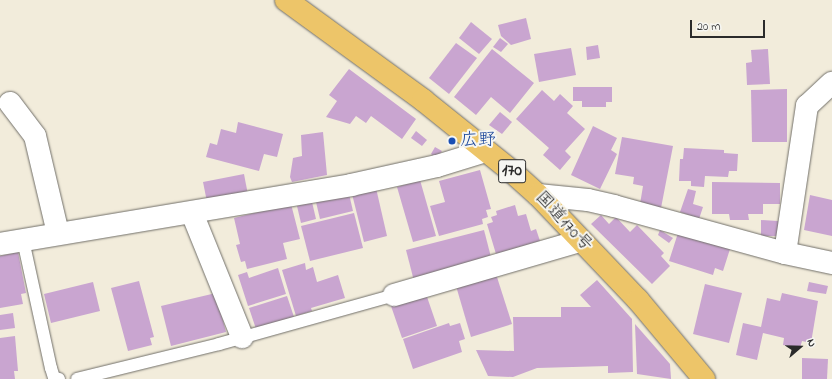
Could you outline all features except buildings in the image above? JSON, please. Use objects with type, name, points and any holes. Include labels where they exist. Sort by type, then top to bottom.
[{"type":"highway","name":"国道170号","points":[[286,0],[423,100],[538,195],[580,241],[638,300],[704,379]]},
{"type":"street","points":[[785,253],[807,106],[832,83]]},
{"type":"street","points":[[10,103],[35,136],[58,233]]},
{"type":"street","points":[[0,244],[58,233],[192,213],[351,185],[438,166],[486,151]]},
{"type":"street","points":[[538,195],[588,200],[785,253],[832,262]]},
{"type":"street","points":[[192,213],[242,337]]},
{"type":"street","points":[[394,295],[580,241]]},
{"type":"lane","points":[[23,240],[51,368],[54,378],[59,379]]},
{"type":"lane","points":[[77,379],[242,337],[394,295]]},
{"type":"place","name":"広野","points":[[452,141]]}]
